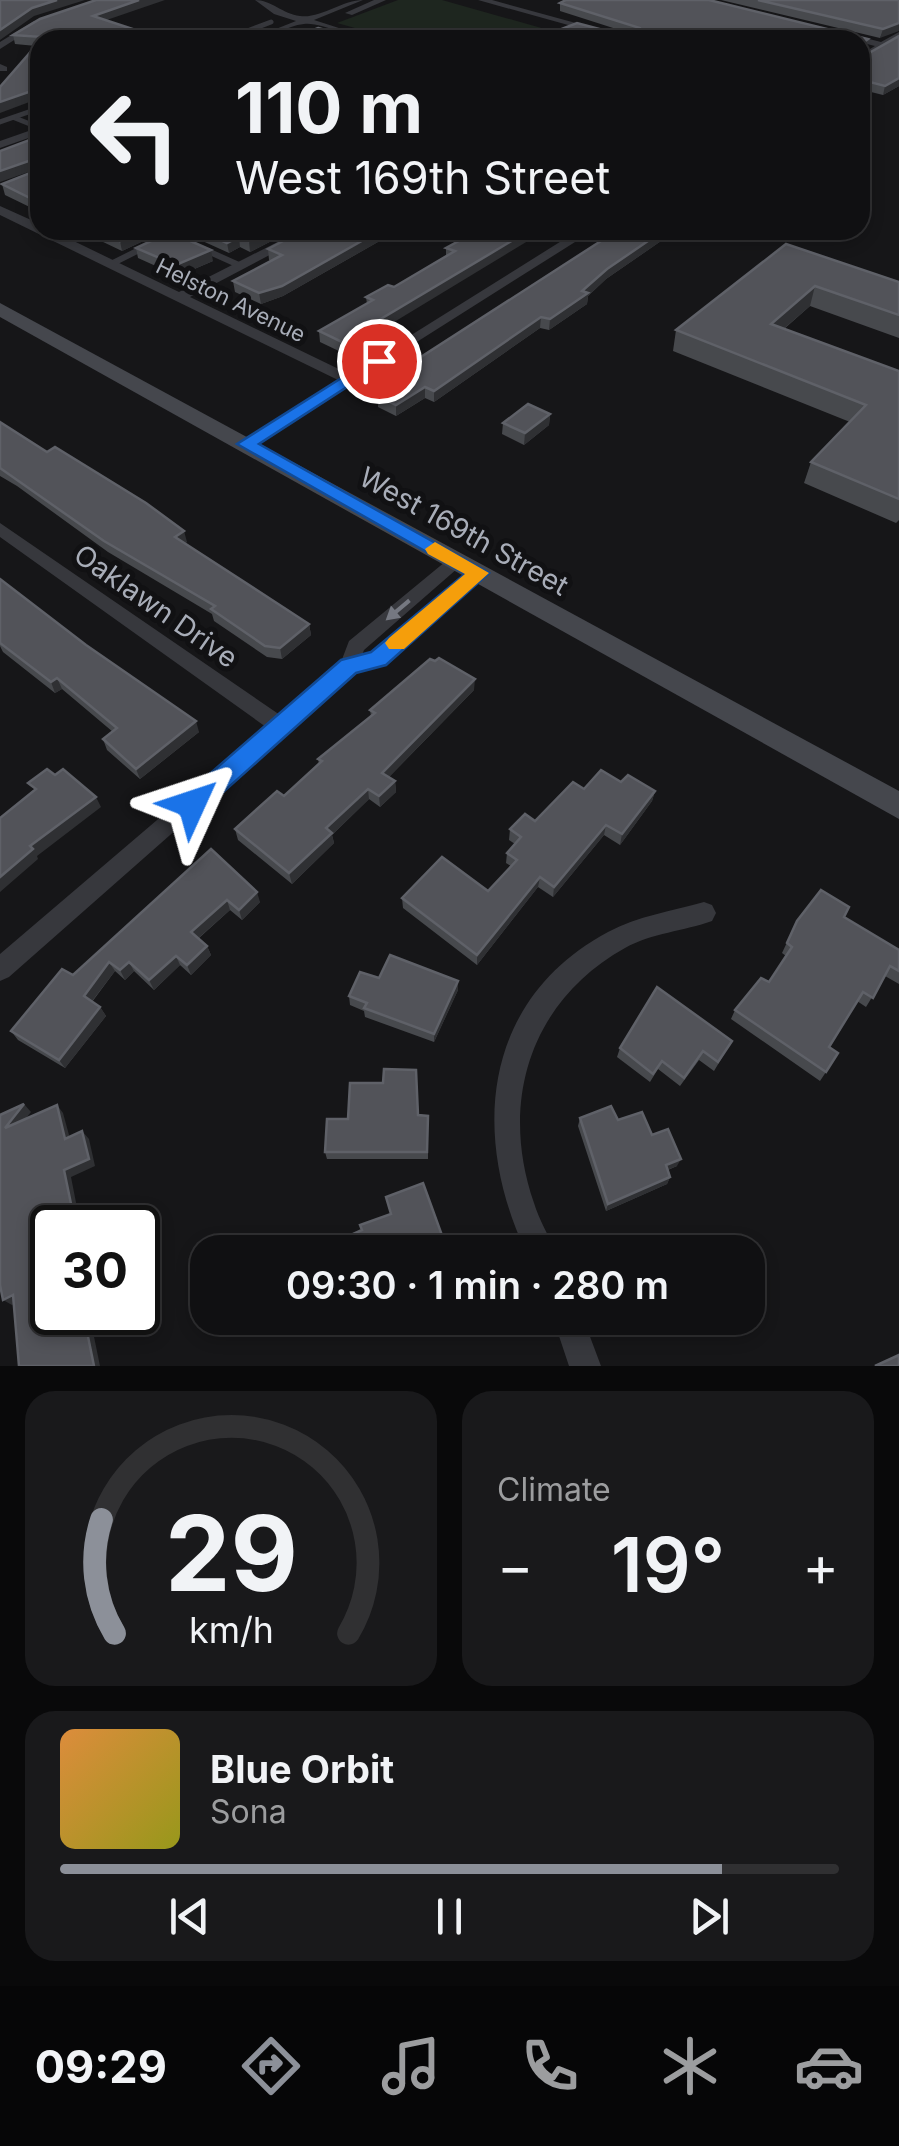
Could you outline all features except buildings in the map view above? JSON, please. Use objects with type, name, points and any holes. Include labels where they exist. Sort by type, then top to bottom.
[{"type":"street","points":[[259,0],[277,12],[338,30]]},
{"type":"street","points":[[279,30],[360,0]]},
{"type":"street","points":[[303,30],[382,0]]},
{"type":"street","points":[[488,1],[595,30]]},
{"type":"street","points":[[527,12],[542,6]]},
{"type":"street","points":[[0,46],[49,18]]},
{"type":"street","points":[[870,53],[899,34]]},
{"type":"street","points":[[870,42],[882,45]]},
{"type":"street","points":[[0,136],[30,128]]},
{"type":"street","points":[[0,145],[30,130]]},
{"type":"street","name":"Helston Avenue","points":[[0,210],[30,225]]},
{"type":"street","name":"Helston Avenue","points":[[61,240],[349,380]]},
{"type":"street","points":[[180,298],[291,240]]},
{"type":"street","points":[[246,444],[572,240]]},
{"type":"street","name":"West 169th Street","points":[[0,309],[899,806]]},
{"type":"street","name":"Oaklawn Drive","points":[[0,529],[280,726]]},
{"type":"street","points":[[0,968],[104,882],[349,666],[378,659],[468,567]]},
{"type":"street","points":[[534,1235],[520,1204],[508,1150],[510,1093],[518,1042],[542,1000],[572,970],[602,949],[617,939],[704,914]]},
{"type":"street","points":[[574,1335],[586,1366]]},
{"type":"lane","points":[[251,30],[272,22]]},
{"type":"lane","points":[[0,122],[30,111]]},
{"type":"lane","points":[[14,117],[30,123]]},
{"type":"lane","points":[[110,264],[156,242]]},
{"type":"lane","points":[[189,242],[241,266]]},
{"type":"shaded area","points":[[398,0],[442,0],[548,30],[362,30],[337,23]]},
{"type":"slow traffic","points":[[396,643],[479,573],[435,549]]},
{"type":"route","points":[[192,804],[349,666],[378,659],[479,573],[246,444],[379,361]]}]
